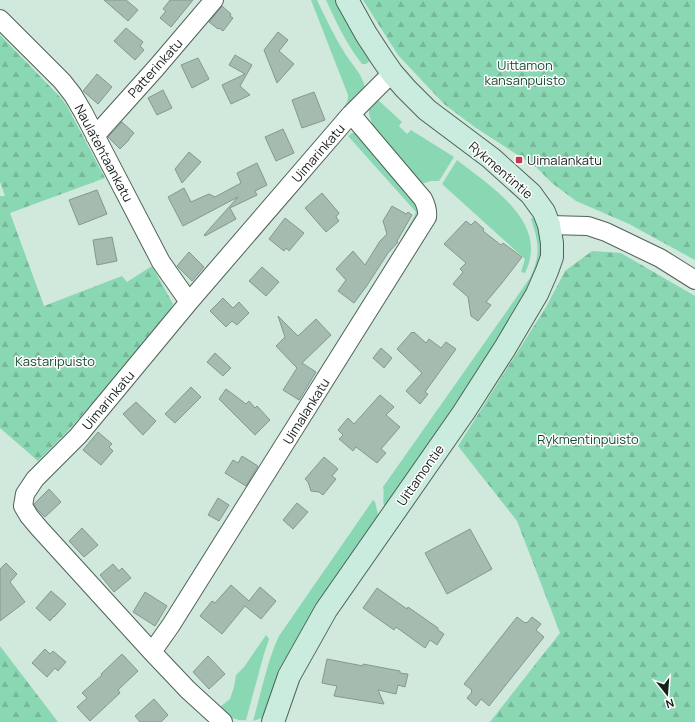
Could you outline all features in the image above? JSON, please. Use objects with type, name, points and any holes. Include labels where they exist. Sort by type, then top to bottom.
[{"type":"street","name":"Patterinkatu","points":[[95,136],[214,0]]},
{"type":"street","name":"Rykmentintie","points":[[347,0],[366,34],[392,74],[427,110],[491,158],[523,186],[539,205],[549,225]]},
{"type":"street","name":"Naulatehtaankatu","points":[[0,19],[62,81],[73,95],[161,262],[189,302]]},
{"type":"street","name":"Uimarinkatu","points":[[223,722],[188,690],[39,528],[23,506],[25,494],[35,479],[78,436],[189,302],[351,114],[392,74]]},
{"type":"street","name":"Uimalankatu","points":[[152,652],[172,625],[427,217],[428,212],[424,199],[351,114]]},
{"type":"street","points":[[549,225],[588,226],[606,232],[660,258],[695,280]]},
{"type":"street","name":"Uittamontie","points":[[273,722],[290,676],[326,610],[464,412],[537,294],[552,257],[552,242],[549,225]]},
{"type":"green space","points":[[311,0],[317,0],[338,42],[364,83],[365,88],[340,119],[336,116],[346,104],[348,95]]},
{"type":"green space","points":[[326,0],[336,0],[349,26],[370,61],[366,64],[362,64],[351,49]]},
{"type":"green space","name":"Uittamon kansanpuisto","points":[[363,0],[695,0],[695,260],[629,224],[576,201],[552,183],[536,167],[476,128],[444,104],[398,55]]},
{"type":"green space","name":"Kastaripuisto","points":[[0,35],[67,106],[105,178],[10,213],[44,306],[122,276],[127,282],[152,266],[173,304],[164,323],[66,433],[38,461],[0,428],[0,196],[5,196],[0,182]]},
{"type":"green space","points":[[376,98],[402,122],[399,126],[407,134],[411,130],[454,157],[439,181],[431,181],[421,184],[373,127],[369,114],[369,105]]},
{"type":"green space","points":[[352,133],[356,133],[415,199],[420,213],[406,237],[403,236],[416,212],[348,136]]},
{"type":"green space","points":[[457,160],[500,194],[523,222],[530,238],[531,255],[525,273],[521,272],[525,259],[442,184]]},
{"type":"green space","points":[[533,217],[542,240],[542,254],[537,271],[489,357],[386,509],[384,504],[383,487],[530,278],[534,270],[538,248],[531,219]]},
{"type":"green space","name":"Rykmentinpuisto","points":[[592,251],[621,253],[695,296],[695,722],[490,722],[560,633],[517,521],[458,446],[546,307],[565,271]]},
{"type":"green space","points":[[373,500],[375,502],[378,514],[381,516],[313,612],[289,653],[264,715],[262,718],[253,721],[268,667],[279,636]]},
{"type":"green space","points":[[266,635],[269,639],[246,720],[235,719],[220,709],[220,707],[230,699],[236,675],[244,667]]},
{"type":"green space","points":[[0,646],[58,722],[0,722]]},
{"type":"building","points":[[104,0],[126,0],[138,10],[128,21]]},
{"type":"building","points":[[170,0],[193,0],[171,27],[160,18],[166,11],[163,9]]},
{"type":"building","points":[[222,6],[231,14],[230,16],[233,18],[223,31],[209,22]]},
{"type":"building","points":[[126,28],[143,42],[140,46],[144,50],[135,60],[114,41]]},
{"type":"building","points":[[278,32],[288,40],[279,51],[294,64],[277,83],[264,50]]},
{"type":"building","points":[[235,55],[252,65],[240,86],[250,95],[231,104],[222,85],[245,74],[229,65]]},
{"type":"building","points":[[198,58],[209,79],[192,88],[181,65]]},
{"type":"building","points":[[97,74],[112,87],[98,104],[83,91]]},
{"type":"building","points":[[163,90],[172,108],[157,115],[148,98]]},
{"type":"building","points":[[314,92],[325,120],[302,128],[292,100]]},
{"type":"building","points":[[122,122],[134,133],[120,149],[108,137]]},
{"type":"building","points":[[283,129],[294,153],[276,161],[265,137]]},
{"type":"building","points":[[189,152],[201,162],[182,183],[175,169]]},
{"type":"building","points":[[257,163],[267,185],[255,191],[257,195],[230,208],[236,219],[205,236],[204,235],[238,197],[183,226],[168,197],[184,188],[191,202],[209,194],[215,197],[241,183],[237,173]]},
{"type":"building","points":[[97,190],[107,214],[79,225],[69,200]]},
{"type":"building","points":[[322,193],[339,213],[336,217],[339,221],[326,232],[305,208]]},
{"type":"building","points":[[392,206],[406,214],[408,212],[412,215],[397,241],[398,242],[388,253],[354,303],[338,291],[346,280],[336,269],[353,251],[365,265],[380,241],[387,234],[383,221]]},
{"type":"building","points":[[285,218],[304,233],[289,251],[286,248],[284,251],[269,239]]},
{"type":"building","points":[[466,221],[471,225],[475,221],[484,229],[483,231],[501,245],[503,243],[522,257],[486,302],[491,305],[478,321],[471,316],[468,297],[453,284],[463,272],[460,269],[466,263],[444,244]]},
{"type":"building","points":[[112,237],[117,261],[97,265],[93,240]]},
{"type":"building","points":[[189,252],[204,267],[192,281],[177,266]]},
{"type":"building","points":[[262,267],[279,282],[266,296],[249,281]]},
{"type":"building","points":[[223,298],[233,308],[239,302],[249,313],[237,325],[232,321],[226,327],[210,311]]},
{"type":"building","points":[[278,316],[298,336],[316,319],[331,335],[302,363],[316,372],[299,400],[283,390],[297,368],[276,346],[285,337]]},
{"type":"building","points":[[412,332],[414,332],[426,343],[429,339],[441,348],[446,342],[456,349],[425,392],[428,394],[420,404],[406,391],[422,373],[397,349]]},
{"type":"building","points":[[381,348],[392,358],[384,368],[373,358]]},
{"type":"building","points":[[215,353],[231,368],[223,376],[207,362]]},
{"type":"building","points":[[191,387],[201,397],[175,423],[165,414]]},
{"type":"building","points":[[226,389],[246,404],[249,401],[255,408],[257,406],[270,420],[255,435],[219,399]]},
{"type":"building","points":[[380,395],[394,407],[386,415],[400,427],[381,449],[386,453],[377,463],[356,447],[353,451],[339,439],[343,435],[338,430],[348,418],[354,424]]},
{"type":"building","points":[[136,402],[156,421],[143,435],[123,414]]},
{"type":"building","points":[[98,432],[112,444],[109,447],[113,451],[101,465],[83,450]]},
{"type":"building","points":[[242,456],[258,466],[246,486],[225,473],[233,460],[238,463]]},
{"type":"building","points":[[324,457],[338,469],[332,476],[336,479],[323,495],[319,492],[311,491],[308,482],[305,479]]},
{"type":"building","points":[[49,489],[61,502],[45,517],[34,504]]},
{"type":"building","points":[[218,498],[229,505],[219,521],[208,515]]},
{"type":"building","points":[[297,503],[308,512],[293,529],[283,520]]},
{"type":"building","points":[[82,528],[98,545],[84,557],[69,541]]},
{"type":"building","points":[[470,529],[492,569],[447,594],[425,553]]},
{"type":"building","points":[[6,563],[17,574],[10,582],[25,602],[0,621],[0,569]]},
{"type":"building","points":[[113,564],[119,571],[122,568],[131,578],[114,592],[100,575]]},
{"type":"building","points":[[231,585],[249,601],[260,587],[276,601],[261,619],[245,606],[222,634],[200,616],[212,601],[215,603]]},
{"type":"building","points":[[377,588],[438,628],[438,630],[444,634],[437,645],[430,640],[425,648],[396,627],[394,630],[363,608]]},
{"type":"building","points":[[51,591],[66,604],[50,621],[36,608]]},
{"type":"building","points":[[145,592],[167,606],[155,626],[133,612]]},
{"type":"building","points":[[517,617],[527,623],[532,617],[541,624],[536,630],[544,637],[489,706],[481,699],[476,706],[467,698],[472,690],[464,684]]},
{"type":"building","points":[[45,649],[50,654],[53,651],[66,662],[58,671],[55,668],[47,677],[32,663]]},
{"type":"building","points":[[122,654],[138,671],[118,690],[120,693],[90,721],[77,707],[87,698],[82,693]]},
{"type":"building","points":[[208,656],[225,674],[209,689],[193,672]]},
{"type":"building","points":[[327,659],[400,671],[400,673],[408,674],[405,687],[398,685],[396,694],[378,690],[384,704],[334,696],[337,686],[322,683]]},
{"type":"building","points":[[154,699],[168,715],[161,722],[140,722],[135,716]]},
{"type":"place","name":"Uimalankatu","points":[[519,160]]}]
